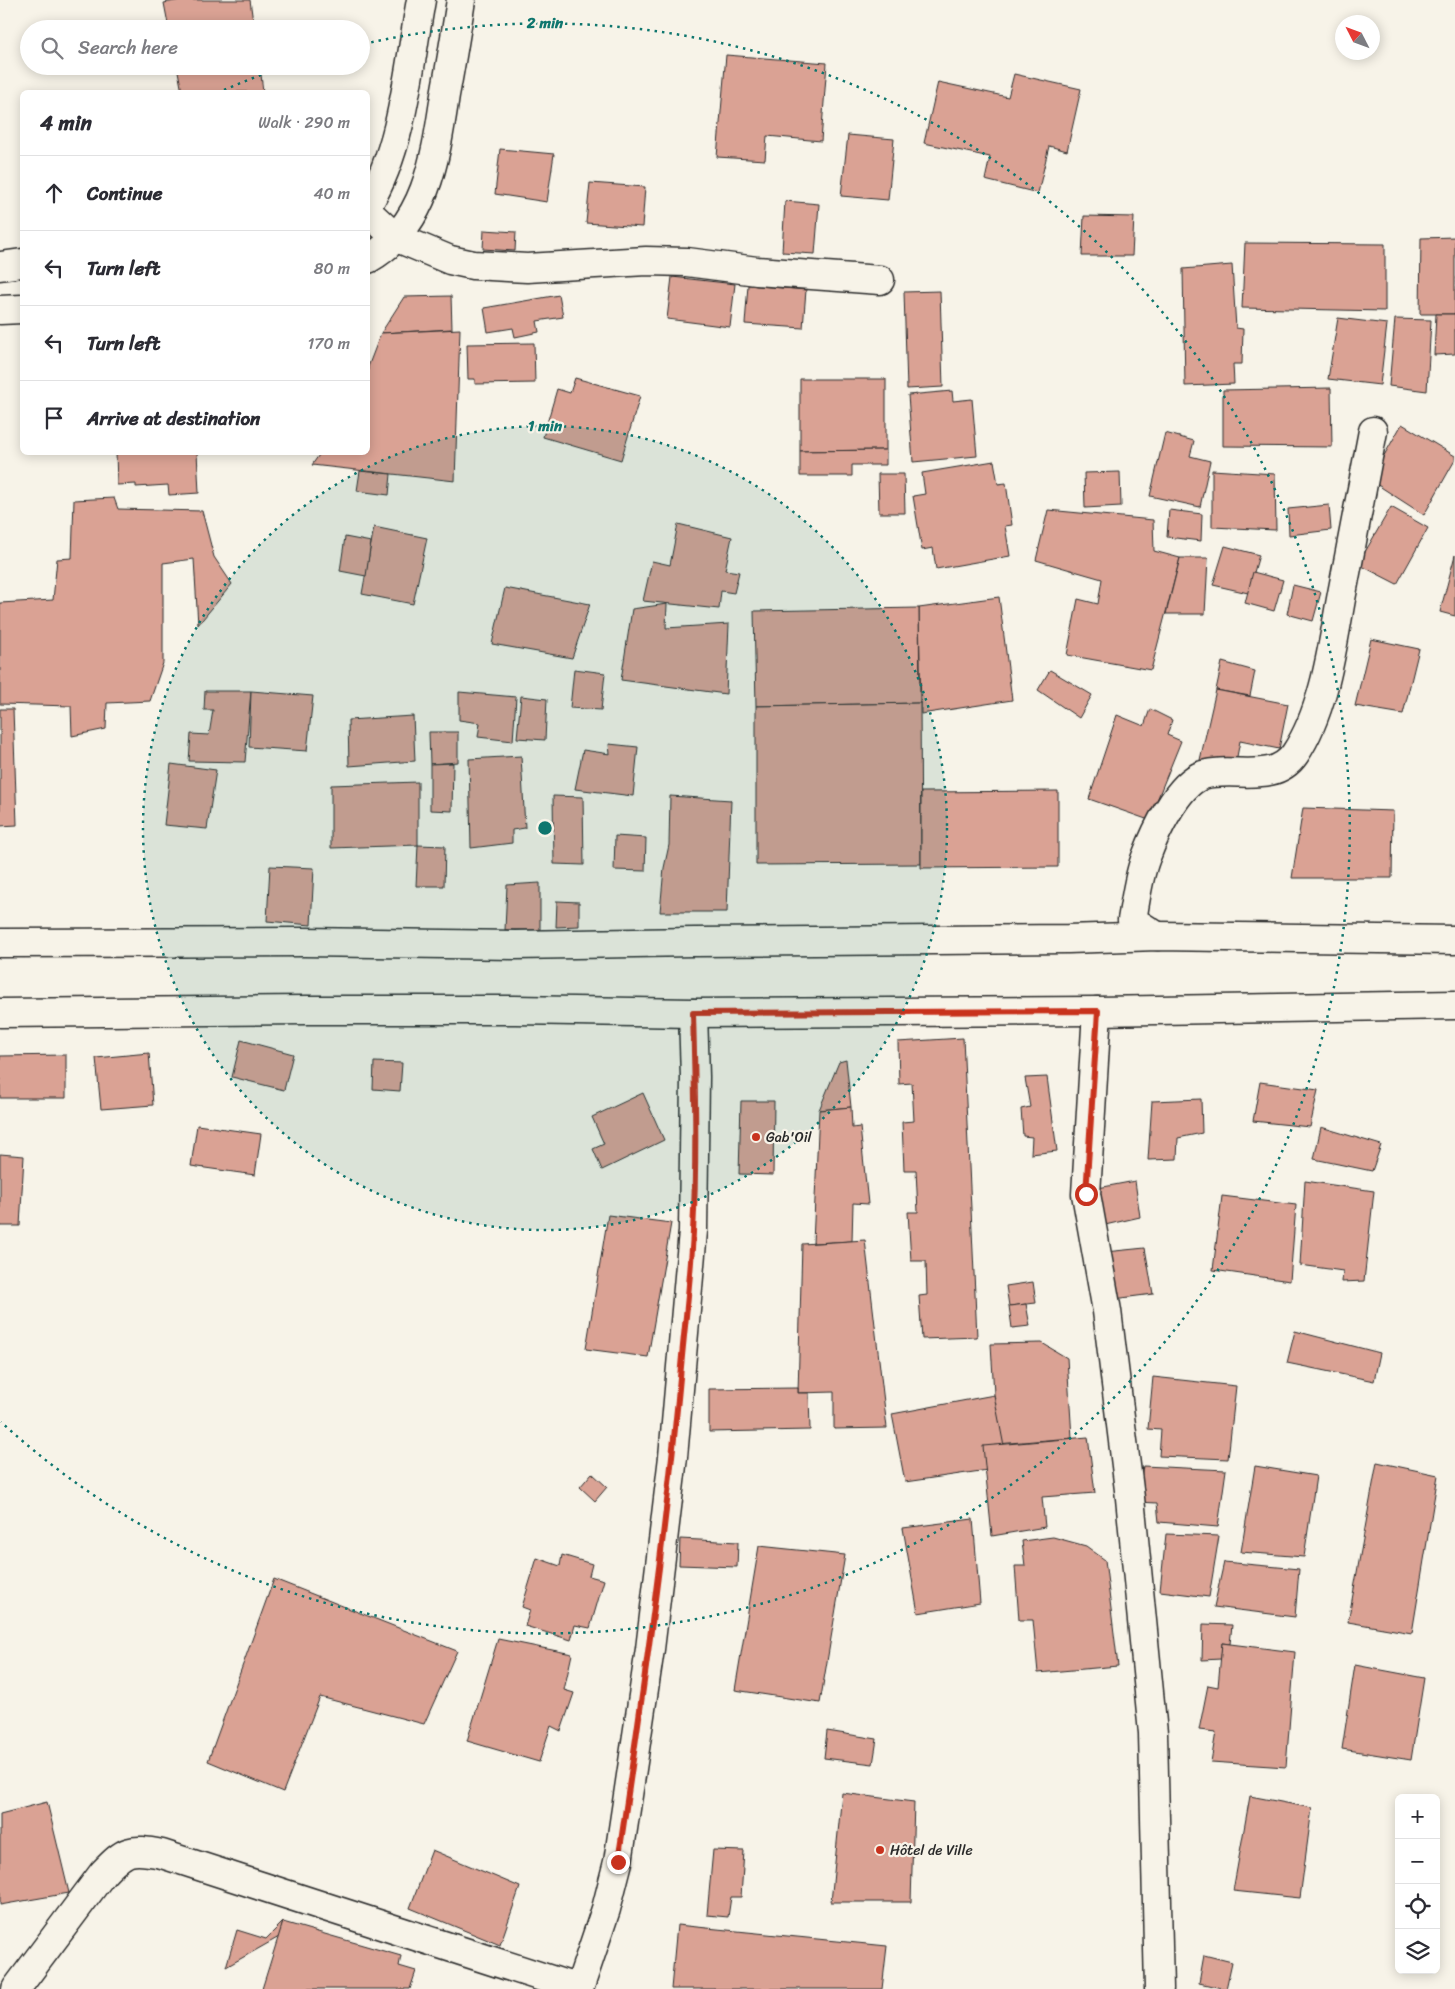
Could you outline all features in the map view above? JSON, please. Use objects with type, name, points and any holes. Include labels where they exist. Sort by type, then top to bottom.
[{"type":"street","points":[[370,200],[381,180],[398,129],[421,0]]},
{"type":"street","points":[[370,257],[396,237],[414,212],[430,177],[438,143],[461,0]]},
{"type":"street","points":[[370,214],[396,237],[450,260],[473,266],[527,268],[646,261],[687,262],[758,271],[880,280]]},
{"type":"street","points":[[0,266],[20,263]]},
{"type":"street","points":[[0,310],[20,309]]},
{"type":"street","points":[[1157,936],[1132,920],[1146,858],[1170,806],[1185,787],[1202,776],[1226,771],[1262,773],[1280,769],[1294,756],[1311,724],[1328,668],[1373,432]]},
{"type":"street","points":[[0,943],[304,942],[515,945],[704,941],[1068,939],[1157,936],[1455,940]]},
{"type":"street","points":[[0,1012],[515,1010],[693,1013],[1098,1011],[1455,1005]]},
{"type":"street","points":[[1098,1011],[1086,1194],[1107,1311],[1130,1498],[1152,1723],[1159,1989]]},
{"type":"street","points":[[16,1989],[103,1873],[126,1853],[138,1850],[162,1854],[579,1989],[601,1926],[618,1862],[650,1649],[673,1457],[693,1231],[695,1077],[693,1013]]},
{"type":"building","points":[[181,0],[250,0],[253,20],[167,20],[164,3]]},
{"type":"building","points":[[726,55],[827,63],[821,141],[767,136],[765,160],[717,157]]},
{"type":"building","points":[[1014,74],[1081,89],[1067,151],[1049,146],[1038,193],[985,180],[990,157],[924,143],[938,82],[1008,97]]},
{"type":"building","points":[[179,75],[261,75],[263,90],[182,90]]},
{"type":"building","points":[[848,135],[894,139],[888,200],[841,196]]},
{"type":"building","points":[[500,149],[554,154],[547,202],[495,194]]},
{"type":"building","points":[[590,183],[645,187],[642,227],[586,223]]},
{"type":"building","points":[[785,201],[819,204],[815,254],[782,252]]},
{"type":"building","points":[[1084,216],[1134,217],[1132,256],[1082,256]]},
{"type":"building","points":[[484,230],[516,232],[515,251],[483,249]]},
{"type":"building","points":[[1455,237],[1455,314],[1420,314],[1421,238]]},
{"type":"building","points":[[1245,243],[1385,244],[1385,311],[1242,308]]},
{"type":"building","points":[[1232,265],[1236,328],[1243,329],[1242,364],[1233,364],[1234,384],[1185,386],[1183,269]]},
{"type":"building","points":[[672,277],[735,284],[730,327],[667,319]]},
{"type":"building","points":[[748,285],[806,290],[803,328],[745,324]]},
{"type":"building","points":[[940,291],[943,387],[907,389],[904,292]]},
{"type":"building","points":[[559,295],[563,317],[537,321],[539,332],[515,337],[513,328],[488,332],[484,308]]},
{"type":"building","points":[[451,296],[452,329],[381,333],[404,297]]},
{"type":"building","points":[[1436,314],[1455,314],[1455,354],[1434,355]]},
{"type":"building","points":[[1338,318],[1387,324],[1380,385],[1328,379]]},
{"type":"building","points":[[1395,319],[1431,320],[1427,391],[1389,386]]},
{"type":"building","points":[[460,329],[455,481],[312,465],[319,455],[370,455],[370,362],[381,333]]},
{"type":"building","points":[[534,343],[535,383],[475,384],[475,379],[468,379],[467,344]]},
{"type":"building","points":[[575,378],[640,396],[621,460],[543,437],[557,389],[570,393]]},
{"type":"building","points":[[800,379],[886,379],[886,450],[800,451]]},
{"type":"building","points":[[1331,388],[1332,447],[1223,446],[1223,390]]},
{"type":"building","points":[[952,391],[953,401],[972,399],[977,456],[913,462],[908,395]]},
{"type":"building","points":[[1402,424],[1455,456],[1455,460],[1424,515],[1370,480]]},
{"type":"building","points":[[1165,433],[1194,441],[1190,456],[1210,461],[1200,507],[1150,496]]},
{"type":"building","points":[[886,450],[886,465],[852,465],[852,476],[800,476],[800,451]]},
{"type":"building","points":[[116,455],[197,455],[199,493],[169,495],[168,485],[136,487],[136,484],[117,485]]},
{"type":"building","points":[[994,461],[998,484],[1006,483],[1012,525],[1005,526],[1010,556],[936,569],[933,548],[922,550],[913,496],[925,494],[922,473]]},
{"type":"building","points":[[1212,470],[1275,474],[1276,530],[1212,527]]},
{"type":"building","points":[[360,471],[391,474],[389,495],[357,491]]},
{"type":"building","points":[[1120,472],[1121,506],[1085,508],[1084,473]]},
{"type":"building","points":[[878,474],[904,474],[905,513],[879,513]]},
{"type":"building","points":[[114,498],[118,509],[202,511],[214,557],[232,584],[198,625],[194,559],[163,563],[163,663],[150,701],[107,703],[106,729],[72,736],[71,706],[0,704],[0,603],[53,600],[57,559],[72,558],[74,500]]},
{"type":"building","points":[[1329,505],[1331,530],[1289,535],[1288,509]]},
{"type":"building","points":[[1391,507],[1428,528],[1397,584],[1358,564]]},
{"type":"building","points":[[1048,510],[1153,520],[1154,551],[1180,558],[1151,670],[1067,655],[1078,599],[1098,604],[1102,579],[1036,560]]},
{"type":"building","points":[[1169,510],[1202,514],[1201,541],[1167,537]]},
{"type":"building","points":[[678,524],[732,537],[725,570],[739,572],[734,593],[721,591],[719,609],[643,601],[652,561],[670,565]]},
{"type":"building","points":[[374,527],[427,538],[413,604],[362,594]]},
{"type":"building","points":[[345,537],[371,542],[366,576],[340,571]]},
{"type":"building","points":[[1225,546],[1259,555],[1248,593],[1213,585]]},
{"type":"building","points":[[1455,555],[1455,616],[1440,612]]},
{"type":"building","points":[[1180,558],[1208,558],[1205,614],[1166,614]]},
{"type":"building","points":[[1253,572],[1283,580],[1274,611],[1245,603]]},
{"type":"building","points":[[1293,585],[1321,592],[1313,621],[1287,614]]},
{"type":"building","points":[[505,588],[590,604],[572,658],[492,644]]},
{"type":"building","points":[[999,597],[1012,700],[921,714],[919,608]]},
{"type":"building","points":[[667,604],[666,628],[729,624],[726,694],[621,680],[632,609]]},
{"type":"building","points":[[919,608],[920,703],[756,706],[754,611]]},
{"type":"building","points":[[1371,639],[1419,649],[1403,714],[1355,706]]},
{"type":"building","points":[[1222,662],[1255,671],[1250,696],[1216,690]]},
{"type":"building","points":[[574,669],[605,673],[601,710],[570,708]]},
{"type":"building","points":[[1050,670],[1092,695],[1079,718],[1038,690]]},
{"type":"building","points":[[1216,690],[1288,704],[1279,749],[1240,741],[1235,767],[1200,760]]},
{"type":"building","points":[[205,691],[251,691],[245,762],[189,761],[191,734],[209,735],[213,710],[204,710]]},
{"type":"building","points":[[251,691],[313,696],[307,751],[249,747]]},
{"type":"building","points":[[459,692],[516,697],[513,741],[478,737],[480,723],[459,720]]},
{"type":"building","points":[[521,696],[547,699],[545,740],[517,738]]},
{"type":"building","points":[[920,703],[921,864],[756,865],[756,706]]},
{"type":"building","points":[[0,709],[13,709],[17,825],[0,826]]},
{"type":"building","points":[[1150,709],[1172,720],[1167,735],[1181,741],[1149,820],[1089,799],[1117,715],[1144,726]]},
{"type":"building","points":[[413,716],[415,761],[349,766],[348,720]]},
{"type":"building","points":[[429,732],[458,732],[458,762],[430,764]]},
{"type":"building","points":[[609,744],[638,747],[633,796],[575,789],[583,750],[610,754]]},
{"type":"building","points":[[521,756],[525,828],[512,830],[512,843],[471,848],[469,759]]},
{"type":"building","points":[[453,763],[452,811],[430,810],[430,764]]},
{"type":"building","points":[[171,764],[216,770],[207,829],[164,825]]},
{"type":"building","points":[[418,782],[418,845],[331,848],[331,785]]},
{"type":"building","points":[[1058,791],[1058,867],[921,868],[921,792]]},
{"type":"building","points":[[553,796],[583,797],[584,865],[554,864]]},
{"type":"building","points":[[670,796],[731,800],[727,912],[660,912],[664,868],[669,845]]},
{"type":"building","points":[[1303,808],[1393,811],[1392,878],[1292,878]]},
{"type":"building","points":[[615,836],[646,838],[645,871],[614,870]]},
{"type":"building","points":[[418,845],[445,846],[444,886],[416,886]]},
{"type":"building","points":[[270,866],[314,868],[311,925],[267,921]]},
{"type":"building","points":[[540,883],[540,930],[505,930],[507,885]]},
{"type":"building","points":[[557,901],[579,902],[579,926],[556,927]]},
{"type":"building","points":[[963,1038],[977,1337],[922,1339],[919,1296],[927,1295],[926,1261],[911,1261],[908,1212],[918,1212],[916,1170],[904,1170],[902,1122],[914,1121],[912,1083],[899,1084],[898,1042]]},
{"type":"building","points":[[241,1040],[293,1054],[284,1090],[232,1077]]},
{"type":"building","points":[[149,1053],[153,1105],[101,1109],[96,1058]]},
{"type":"building","points":[[66,1055],[66,1098],[0,1098],[0,1056]]},
{"type":"building","points":[[846,1060],[851,1107],[819,1110],[839,1062]]},
{"type":"building","points":[[374,1062],[402,1063],[400,1091],[373,1089]]},
{"type":"building","points":[[1047,1077],[1057,1151],[1031,1154],[1032,1137],[1023,1136],[1021,1109],[1030,1107],[1025,1078]]},
{"type":"building","points":[[1260,1082],[1318,1090],[1310,1127],[1253,1121]]},
{"type":"building","points":[[643,1093],[664,1140],[602,1170],[593,1149],[604,1144],[592,1117]]},
{"type":"building","points":[[1201,1099],[1202,1133],[1178,1138],[1177,1159],[1148,1160],[1152,1101]]},
{"type":"building","points":[[741,1101],[774,1101],[773,1175],[739,1174]]},
{"type":"building","points":[[851,1107],[852,1128],[860,1127],[868,1204],[853,1203],[852,1241],[813,1243],[819,1110]]},
{"type":"building","points":[[197,1125],[261,1134],[255,1175],[191,1166]]},
{"type":"building","points":[[1321,1127],[1381,1145],[1372,1171],[1314,1159]]},
{"type":"building","points":[[0,1154],[24,1156],[20,1226],[0,1226]]},
{"type":"building","points":[[1135,1181],[1140,1217],[1105,1225],[1098,1188]]},
{"type":"building","points":[[1305,1181],[1374,1191],[1364,1281],[1342,1282],[1343,1271],[1300,1265]]},
{"type":"building","points":[[1222,1196],[1296,1205],[1290,1281],[1213,1270]]},
{"type":"building","points":[[608,1215],[671,1223],[648,1357],[586,1349]]},
{"type":"building","points":[[865,1240],[887,1428],[834,1429],[834,1392],[798,1393],[802,1244]]},
{"type":"building","points":[[1145,1248],[1153,1294],[1114,1299],[1105,1252]]},
{"type":"building","points":[[1033,1282],[1036,1303],[1009,1306],[1006,1286]]},
{"type":"building","points":[[1026,1304],[1030,1326],[1012,1328],[1009,1306]]},
{"type":"building","points":[[1295,1331],[1380,1353],[1374,1381],[1287,1363]]},
{"type":"building","points":[[1042,1343],[1067,1358],[1072,1438],[997,1444],[991,1344]]},
{"type":"building","points":[[1153,1377],[1236,1386],[1228,1459],[1159,1456],[1161,1430],[1148,1429]]},
{"type":"building","points":[[798,1388],[798,1393],[809,1393],[810,1430],[709,1432],[709,1389]]},
{"type":"building","points":[[994,1395],[1008,1467],[905,1482],[892,1414]]},
{"type":"building","points":[[1088,1437],[1095,1493],[1042,1497],[1045,1527],[992,1536],[983,1446]]},
{"type":"building","points":[[1377,1462],[1438,1475],[1412,1633],[1348,1622]]},
{"type":"building","points":[[1143,1466],[1226,1470],[1218,1527],[1159,1522],[1157,1503],[1137,1502]]},
{"type":"building","points":[[1255,1466],[1316,1476],[1304,1557],[1241,1552]]},
{"type":"building","points":[[592,1473],[607,1487],[595,1501],[580,1487]]},
{"type":"building","points":[[973,1519],[980,1603],[918,1613],[903,1528]]},
{"type":"building","points":[[1166,1534],[1219,1536],[1209,1597],[1160,1591]]},
{"type":"building","points":[[1053,1537],[1086,1546],[1105,1560],[1118,1666],[1038,1673],[1033,1620],[1019,1620],[1015,1566],[1025,1566],[1022,1541]]},
{"type":"building","points":[[680,1539],[738,1542],[737,1567],[679,1565]]},
{"type":"building","points":[[759,1546],[845,1555],[820,1703],[735,1690]]},
{"type":"building","points":[[562,1555],[592,1564],[589,1576],[604,1580],[590,1628],[575,1625],[571,1640],[525,1626],[530,1610],[522,1607],[537,1558],[560,1566]]},
{"type":"building","points":[[1224,1562],[1299,1569],[1295,1617],[1214,1607]]},
{"type":"building","points":[[274,1579],[457,1651],[424,1724],[320,1697],[283,1792],[208,1761]]},
{"type":"building","points":[[1203,1624],[1232,1625],[1230,1644],[1222,1643],[1221,1659],[1202,1660]]},
{"type":"building","points":[[498,1639],[572,1654],[564,1690],[574,1693],[561,1731],[551,1726],[539,1762],[467,1741]]},
{"type":"building","points":[[1222,1643],[1295,1652],[1286,1767],[1211,1762],[1216,1732],[1199,1730],[1208,1685],[1218,1687]]},
{"type":"building","points":[[1355,1665],[1424,1678],[1411,1760],[1342,1749]]},
{"type":"building","points":[[827,1731],[877,1739],[873,1764],[824,1758]]},
{"type":"building","points":[[842,1793],[914,1802],[911,1902],[831,1902]]},
{"type":"building","points":[[1250,1796],[1312,1808],[1300,1898],[1233,1891]]},
{"type":"building","points":[[47,1802],[69,1893],[0,1905],[0,1814]]},
{"type":"building","points":[[432,1850],[520,1887],[500,1945],[410,1908]]},
{"type":"building","points":[[713,1850],[744,1851],[741,1897],[731,1897],[728,1917],[707,1915]]},
{"type":"building","points":[[283,1922],[279,1937],[226,1967],[237,1930],[266,1939]]},
{"type":"building","points":[[283,1922],[401,1956],[399,1966],[416,1971],[410,1989],[262,1989]]},
{"type":"building","points":[[677,1925],[887,1946],[882,1989],[671,1989]]},
{"type":"building","points":[[1204,1955],[1232,1962],[1226,1989],[1199,1983]]},
{"type":"place","name":"Gab'Oil","points":[[756,1137]]},
{"type":"place","name":"Hôtel de Ville","points":[[880,1850]]},
{"type":"route","points":[[618,1862],[650,1649],[673,1457],[683,1349],[693,1231],[695,1077],[693,1013],[1098,1011],[1086,1194]]}]
